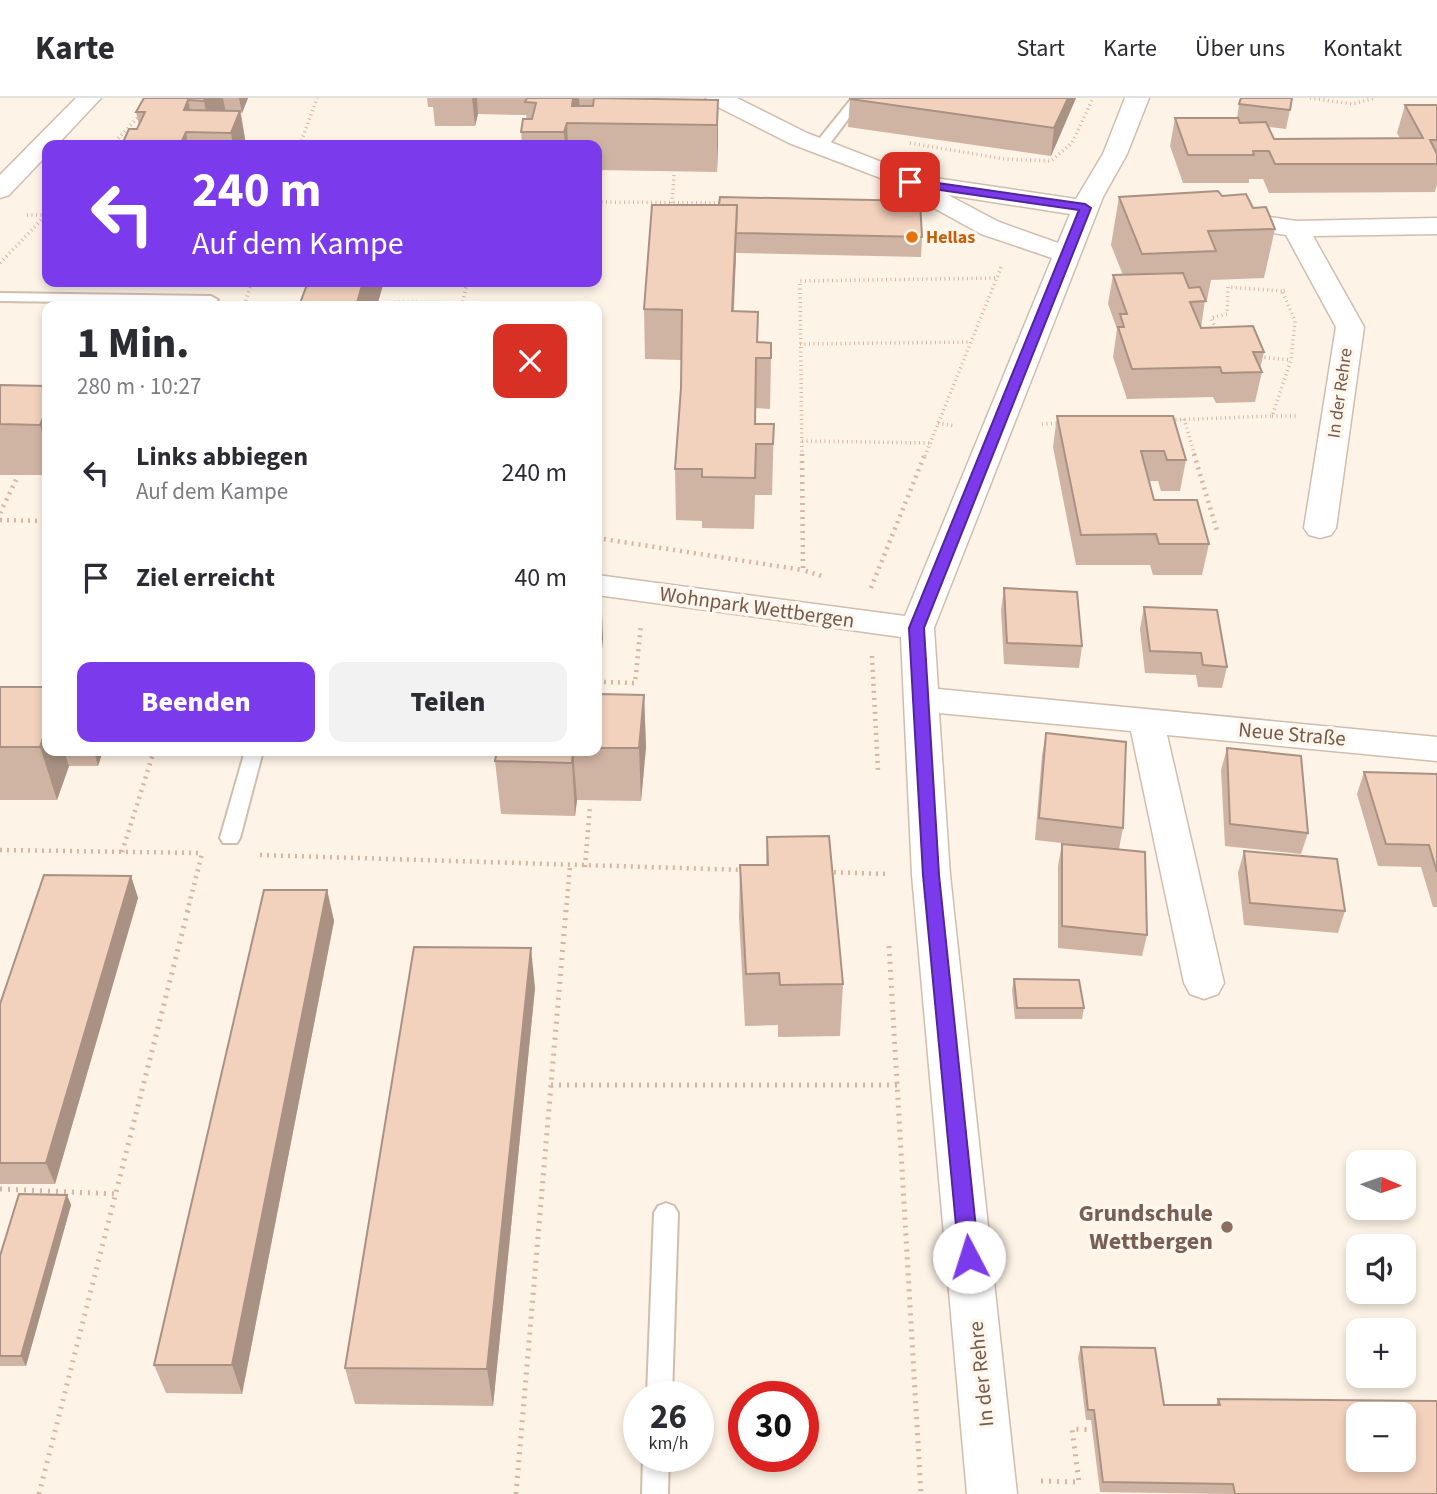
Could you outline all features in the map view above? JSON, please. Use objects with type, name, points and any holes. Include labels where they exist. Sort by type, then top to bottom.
[{"type":"street","points":[[48,140],[89,98]]},
{"type":"street","points":[[718,98],[820,148],[910,182],[1087,202],[1117,202]]},
{"type":"street","name":"In der Rehre","points":[[992,1494],[931,875],[917,628],[1087,202],[1115,154],[1137,98]]},
{"type":"street","points":[[0,190],[42,147]]},
{"type":"street","points":[[910,182],[923,192],[990,228],[1066,254]]},
{"type":"street","points":[[1200,214],[1296,229],[1437,226]]},
{"type":"street","name":"In der Rehre","points":[[1296,229],[1350,327],[1320,527]]},
{"type":"street","name":"Wohnpark Wettbergen","points":[[602,585],[870,607],[917,628]]},
{"type":"street","name":"Neue Straße","points":[[920,699],[1437,749]]},
{"type":"street","points":[[1146,721],[1204,983]]},
{"type":"lane","points":[[820,148],[858,98]]},
{"type":"lane","points":[[0,297],[211,300]]},
{"type":"lane","points":[[230,838],[253,756]]},
{"type":"lane","points":[[660,1381],[666,1213]]},
{"type":"lane","points":[[654,1494],[655,1472]]},
{"type":"path","points":[[302,140],[317,98]]},
{"type":"path","points":[[907,142],[1027,161],[1051,161],[1066,149],[1093,98]]},
{"type":"path","points":[[1310,98],[1352,104],[1375,98]]},
{"type":"path","points":[[117,140],[147,107]]},
{"type":"path","points":[[672,203],[674,174]]},
{"type":"path","points":[[602,202],[728,203]]},
{"type":"path","points":[[0,263],[42,219]]},
{"type":"path","points":[[879,776],[870,607],[930,443],[1004,260]]},
{"type":"path","points":[[803,570],[800,281],[997,278]]},
{"type":"path","points":[[1220,341],[1211,318],[1227,314],[1228,287],[1282,291],[1292,289]]},
{"type":"path","points":[[1170,420],[1272,416],[1291,360],[1296,321],[1282,291]]},
{"type":"path","points":[[800,344],[971,342]]},
{"type":"path","points":[[1251,356],[1291,360]]},
{"type":"path","points":[[1184,419],[1218,534]]},
{"type":"path","points":[[995,433],[1025,437],[1031,425],[1073,423]]},
{"type":"path","points":[[802,441],[930,443]]},
{"type":"path","points":[[0,513],[17,478]]},
{"type":"path","points":[[0,520],[42,521]]},
{"type":"path","points":[[602,539],[803,570],[870,607]]},
{"type":"path","points":[[604,682],[635,683],[642,616]]},
{"type":"path","points":[[122,852],[152,756]]},
{"type":"path","points":[[585,867],[590,806]]},
{"type":"path","points":[[0,850],[215,854]]},
{"type":"path","points":[[40,1494],[202,853]]},
{"type":"path","points":[[256,855],[749,871]]},
{"type":"path","points":[[884,860],[886,887]]},
{"type":"path","points":[[516,1494],[570,866]]},
{"type":"path","points":[[817,872],[931,875]]},
{"type":"path","points":[[889,940],[921,1494]]},
{"type":"path","points":[[551,1085],[898,1085]]},
{"type":"path","points":[[0,1189],[117,1194]]},
{"type":"path","points":[[1045,1481],[1079,1482],[1072,1429],[1106,1430]]},
{"type":"building","points":[[144,98],[205,98],[204,101],[188,100],[184,110],[240,111],[231,133],[186,132],[182,140],[124,140],[129,129],[137,129],[145,112],[136,112]]},
{"type":"building","points":[[527,98],[573,98],[572,106],[593,106],[594,98],[718,100],[717,125],[567,123],[564,132],[521,132],[523,119],[532,119],[536,103],[525,102]]},
{"type":"building","points":[[850,98],[1068,98],[1054,128]]},
{"type":"building","points":[[1241,98],[1292,98],[1290,110],[1239,104]]},
{"type":"building","points":[[1405,105],[1437,105],[1437,140],[1430,140],[1437,154],[1437,164],[1275,164],[1269,151],[1253,151],[1254,155],[1188,155],[1175,118],[1238,118],[1240,123],[1266,122],[1274,139],[1423,138]]},
{"type":"building","points":[[1218,191],[1222,196],[1246,194],[1253,208],[1266,207],[1275,229],[1208,231],[1216,251],[1142,254],[1119,197]]},
{"type":"building","points":[[720,197],[920,201],[922,237],[736,233],[737,205],[719,205]]},
{"type":"building","points":[[652,205],[737,205],[732,311],[758,312],[757,342],[771,343],[771,358],[756,358],[755,424],[774,424],[773,444],[756,444],[755,478],[702,477],[702,469],[675,469],[681,388],[682,310],[644,309]]},
{"type":"building","points":[[1183,273],[1189,288],[1200,287],[1206,301],[1190,302],[1201,328],[1253,326],[1264,352],[1253,352],[1262,372],[1222,373],[1220,367],[1132,369],[1118,327],[1124,327],[1120,314],[1127,314],[1113,275]]},
{"type":"building","points":[[306,287],[362,287],[357,301],[301,301]]},
{"type":"building","points":[[0,385],[42,386],[40,425],[0,424]]},
{"type":"building","points":[[1057,416],[1173,416],[1186,460],[1167,460],[1164,451],[1141,451],[1154,500],[1197,500],[1209,544],[1159,544],[1156,534],[1081,535]]},
{"type":"building","points":[[1004,588],[1077,592],[1082,646],[1007,643]]},
{"type":"building","points":[[1144,607],[1217,610],[1227,667],[1203,665],[1201,653],[1150,651]]},
{"type":"building","points":[[0,687],[42,687],[40,747],[0,747]]},
{"type":"building","points":[[602,694],[644,695],[639,748],[602,748]]},
{"type":"building","points":[[1046,733],[1126,742],[1123,828],[1039,818]]},
{"type":"building","points":[[1227,748],[1301,756],[1308,833],[1230,824]]},
{"type":"building","points":[[496,756],[573,756],[572,763],[495,761]]},
{"type":"building","points":[[1364,772],[1437,774],[1437,872],[1429,845],[1386,844]]},
{"type":"building","points":[[829,836],[843,984],[780,985],[779,973],[746,974],[740,865],[768,865],[767,837]]},
{"type":"building","points":[[1062,844],[1145,852],[1147,935],[1062,926]]},
{"type":"building","points":[[1244,851],[1337,859],[1345,911],[1250,903]]},
{"type":"building","points":[[44,875],[131,876],[46,1163],[0,1163],[0,1004]]},
{"type":"building","points":[[264,890],[327,890],[232,1365],[154,1365]]},
{"type":"building","points":[[414,947],[531,948],[487,1369],[345,1368]]},
{"type":"building","points":[[1014,979],[1079,980],[1084,1008],[1017,1008]]},
{"type":"building","points":[[19,1194],[67,1195],[21,1356],[0,1356],[0,1256]]},
{"type":"building","points":[[1081,1347],[1155,1348],[1164,1405],[1220,1405],[1218,1399],[1437,1401],[1437,1494],[1235,1494],[1233,1484],[1103,1482],[1094,1410],[1088,1410]]},
{"type":"place","name":"Hellas","points":[[912,237]]},
{"type":"place","name":"Grundschule Wettbergen","points":[[1227,1227]]},
{"type":"route","points":[[910,182],[1085,208],[917,628],[931,875],[969,1257]]}]
